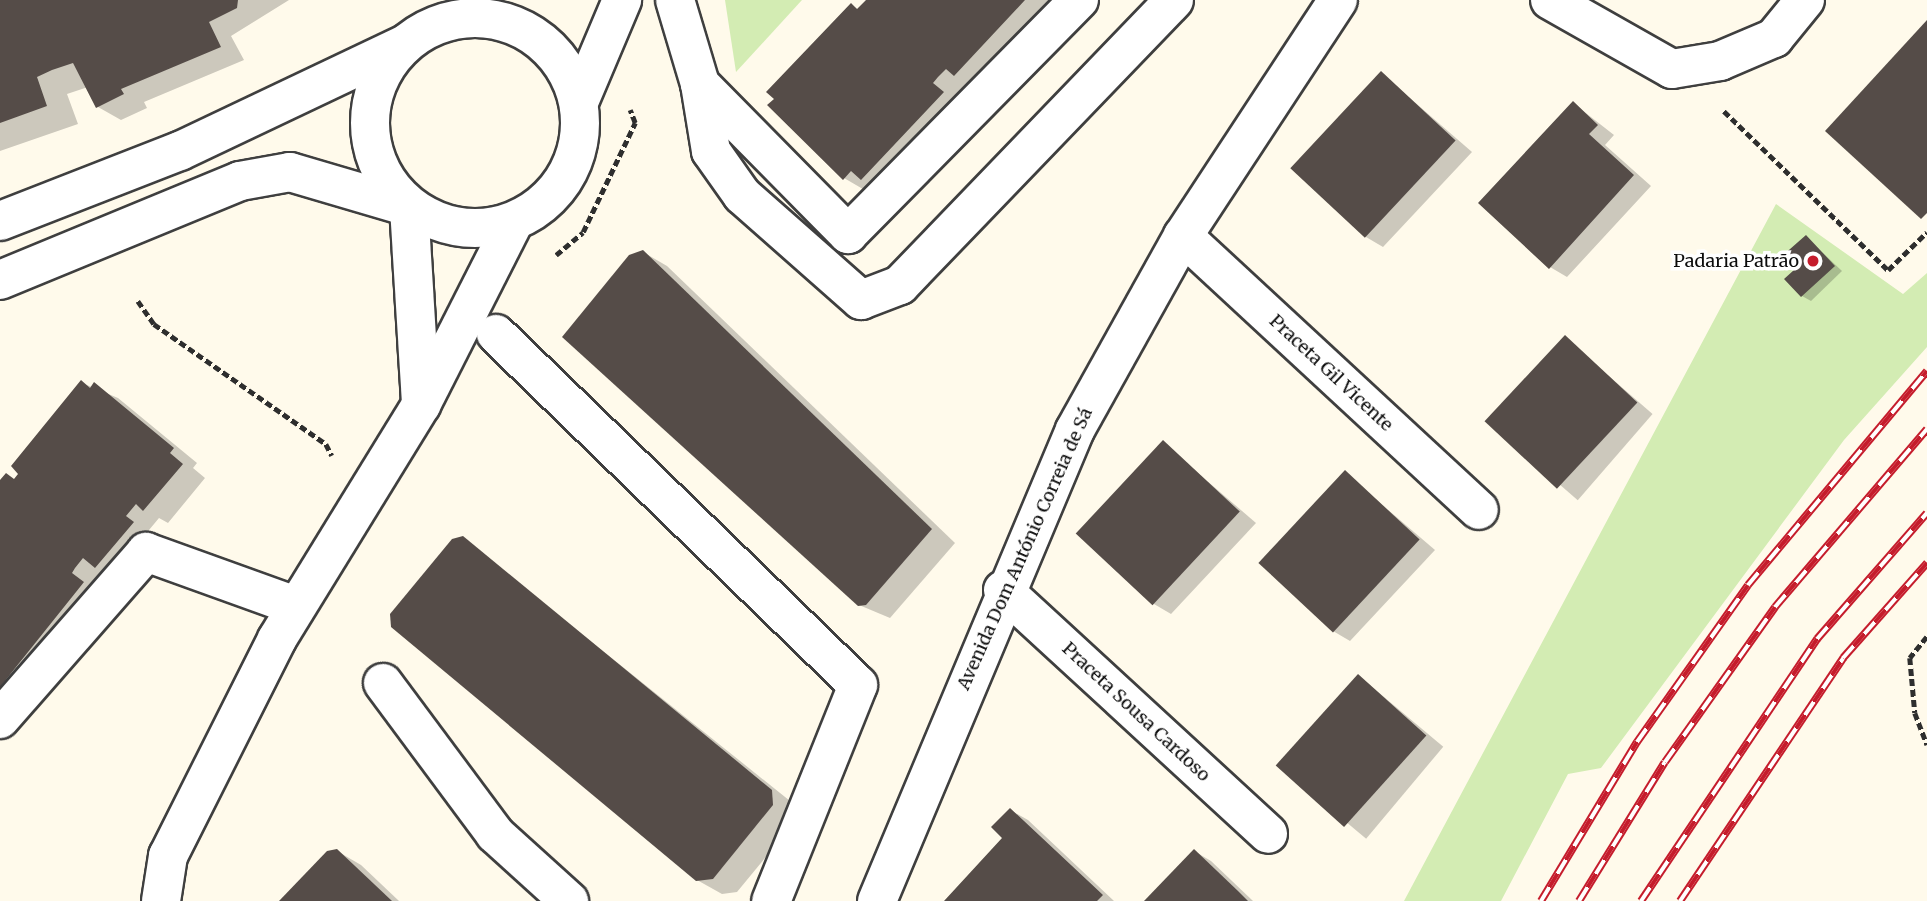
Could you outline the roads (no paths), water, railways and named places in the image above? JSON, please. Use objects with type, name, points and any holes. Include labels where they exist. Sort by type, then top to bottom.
[{"type":"street","points":[[579,102],[622,0]]},
{"type":"street","points":[[675,0],[700,83],[711,150],[742,195],[861,300],[900,285],[1174,0]]},
{"type":"street","points":[[700,83],[848,234],[1079,0]]},
{"type":"street","name":"Avenida Dom António Correia de Sá","points":[[877,901],[1003,590],[1075,430],[1183,236],[1338,0]]},
{"type":"street","points":[[1550,0],[1672,69],[1720,61],[1774,38],[1805,0]]},
{"type":"street","points":[[0,221],[180,150],[405,44],[436,25],[472,9],[509,23],[542,40],[565,68],[579,102],[580,139],[569,174],[546,202],[514,222],[479,229],[442,224],[409,207],[290,172],[240,181],[0,280]]},
{"type":"street","points":[[405,44],[383,73],[371,108],[371,135],[384,178],[409,207],[421,405]]},
{"type":"street","points":[[161,901],[168,856],[296,607],[421,405],[514,222]]},
{"type":"street","name":"Praceta Gil Vicente","points":[[1183,236],[1479,510]]},
{"type":"street","points":[[496,334],[858,685],[771,901]]},
{"type":"street","points":[[0,719],[146,552],[296,607]]},
{"type":"street","name":"Praceta Sousa Cardoso","points":[[1003,590],[1268,834]]},
{"type":"street","points":[[383,682],[495,834],[569,901]]},
{"type":"railway","points":[[1541,901],[1637,742],[1748,585],[1927,371]]},
{"type":"railway","points":[[1579,901],[1665,762],[1775,607],[1927,429]]},
{"type":"railway","points":[[1641,901],[1817,639],[1927,513]]},
{"type":"railway","points":[[1680,901],[1843,658],[1927,563]]},
{"type":"place","name":"Padaria Patrão","points":[[1813,261]]}]
